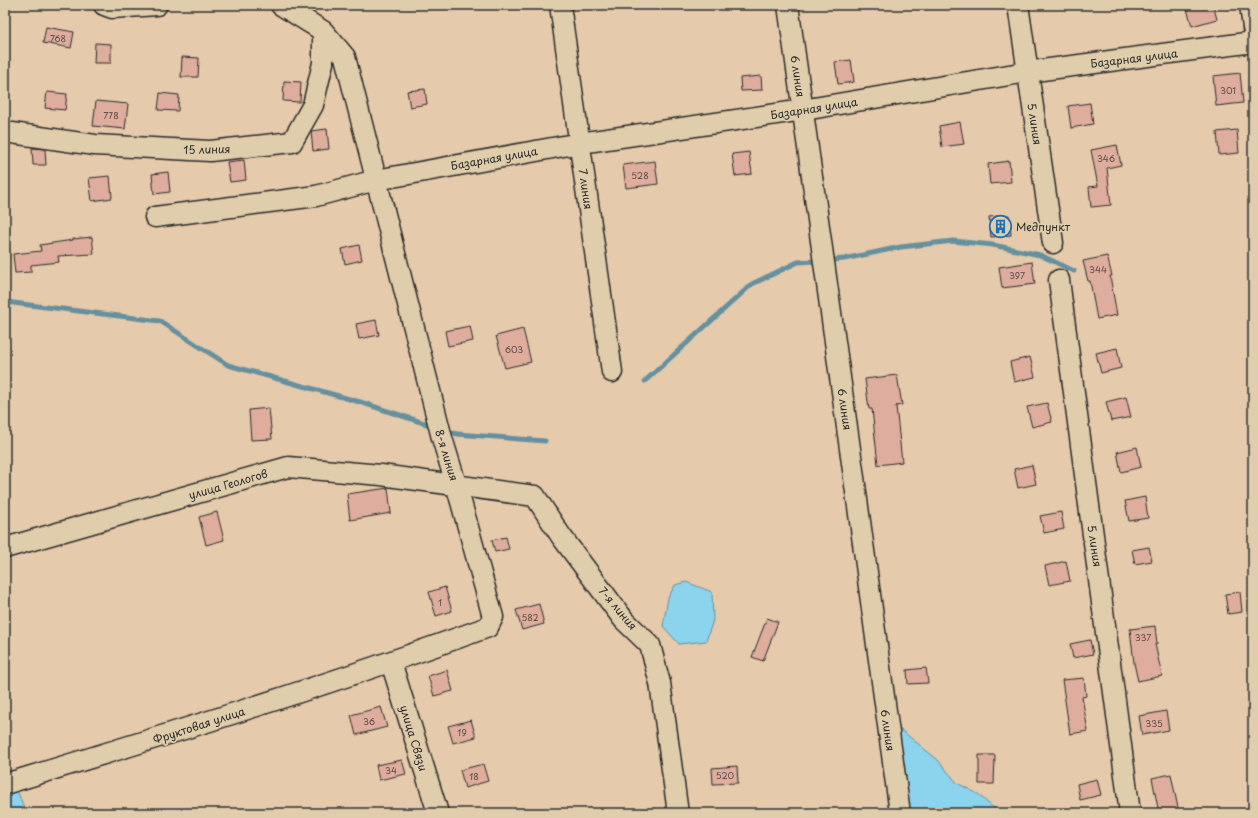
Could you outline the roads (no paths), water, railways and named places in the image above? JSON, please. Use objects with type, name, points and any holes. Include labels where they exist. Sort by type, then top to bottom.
[{"type":"street","points":[[104,5],[112,8],[157,5]]},
{"type":"street","name":"8-я линия","points":[[281,5],[323,31],[345,57],[440,431],[493,617],[488,628],[391,662]]},
{"type":"street","name":"7 линия","points":[[560,5],[612,372]]},
{"type":"street","name":"6 линия","points":[[788,5],[900,813]]},
{"type":"street","name":"5 линия","points":[[1018,5],[1053,243]]},
{"type":"street","points":[[1250,5],[1253,28]]},
{"type":"street","name":"15 линия","points":[[5,132],[95,145],[210,151],[292,142],[313,105],[323,63],[323,31]]},
{"type":"street","name":"Базарная улица","points":[[155,217],[316,196],[376,180],[580,143],[803,110],[1028,72],[1253,42]]},
{"type":"street","name":"5 линия","points":[[1058,280],[1130,813]]},
{"type":"street","name":"улица Геологов","points":[[5,548],[288,467],[381,475],[456,484]]},
{"type":"street","name":"7-я линия","points":[[456,484],[535,496],[561,536],[624,620],[650,645],[660,683],[678,813]]},
{"type":"street","name":"Фруктовая улица","points":[[5,784],[112,752],[391,662]]},
{"type":"street","name":"улица Связи","points":[[391,662],[438,813]]},
{"type":"water","points":[[686,582],[712,592],[713,620],[706,641],[679,644],[663,626],[668,598],[675,585]]},
{"type":"water","points":[[896,726],[938,760],[957,783],[978,794],[991,806],[1002,813],[902,813]]},
{"type":"water","points":[[17,790],[26,813],[5,813],[5,794]]},
{"type":"waterway","points":[[834,260],[901,247],[953,241],[993,245],[1040,255],[1074,271]]},
{"type":"waterway","points":[[645,381],[752,284],[798,262],[815,261]]},
{"type":"waterway","points":[[5,302],[160,321],[228,365],[360,402],[430,425]]},
{"type":"waterway","points":[[448,431],[457,434],[545,441]]},
{"type":"place","name":"Медпункт","points":[[1000,226]]}]
